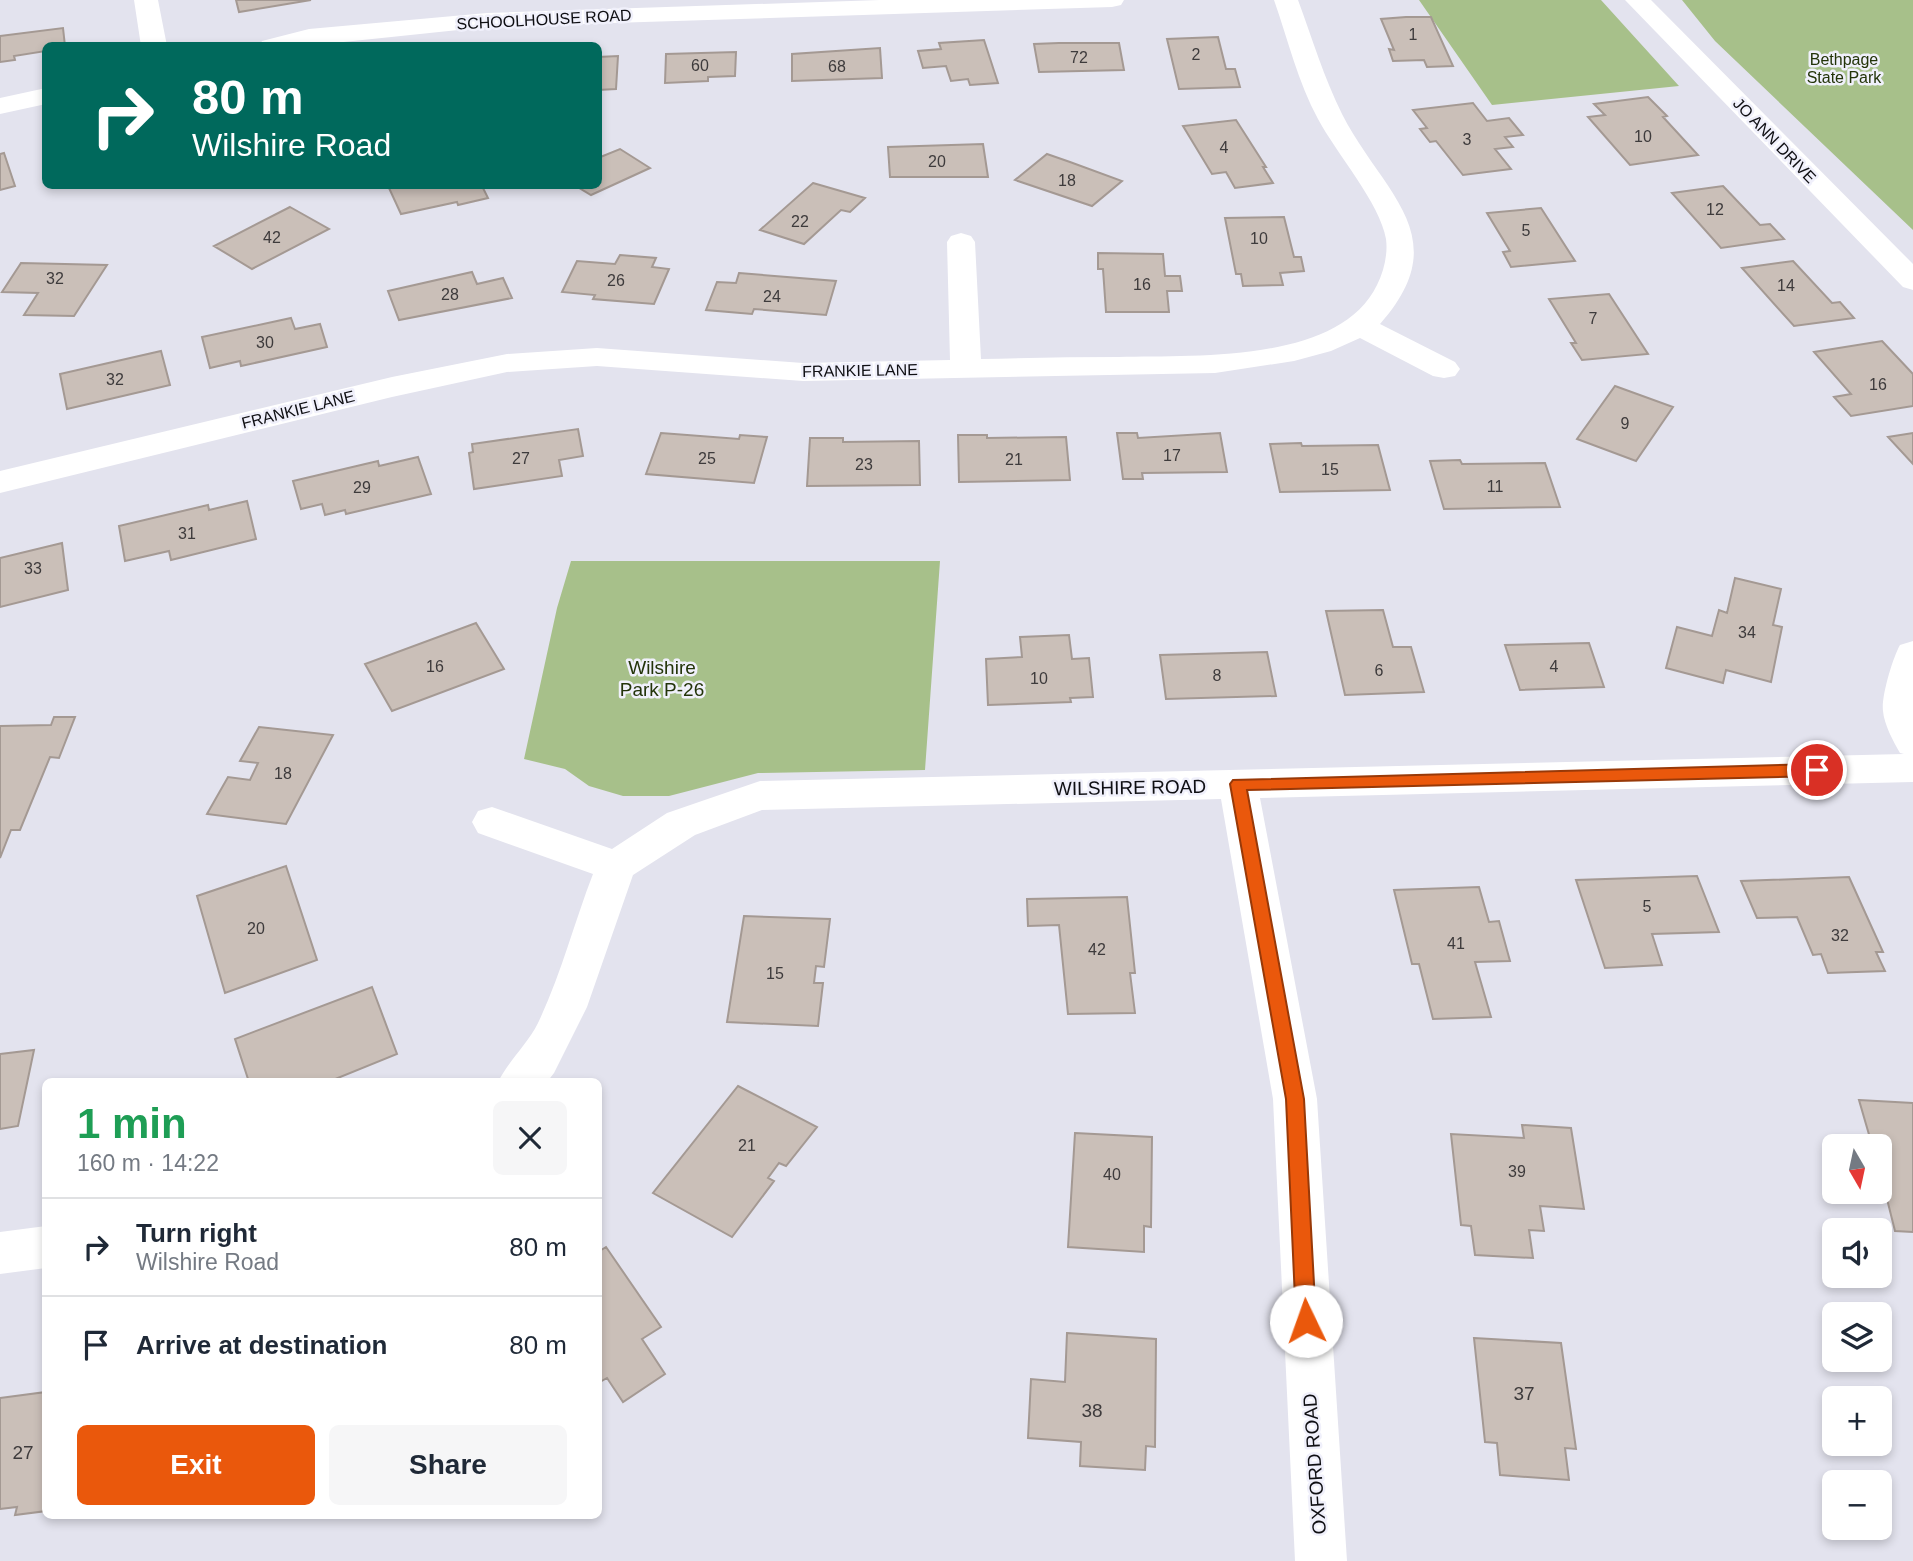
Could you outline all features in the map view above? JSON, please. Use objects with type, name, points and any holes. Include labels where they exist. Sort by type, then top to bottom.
[{"type":"street","points":[[146,0],[153,42]]},
{"type":"street","name":"SCHOOLHOUSE ROAD","points":[[288,42],[309,37],[487,20],[1112,0]]},
{"type":"street","name":"FRANKIE LANE","points":[[0,482],[379,390],[507,363],[597,357],[803,372],[1215,364],[1279,357],[1322,344],[1361,326],[1392,290],[1403,254],[1396,226],[1328,115],[1286,0]]},
{"type":"street","name":"JO ANN DRIVE","points":[[1637,0],[1913,281]]},
{"type":"street","points":[[0,106],[42,97]]},
{"type":"street","points":[[961,242],[967,369]]},
{"type":"street","points":[[1361,326],[1444,369]]},
{"type":"street","points":[[1913,654],[1900,710],[1913,743]]},
{"type":"street","name":"WILSHIRE ROAD","points":[[616,866],[681,824],[760,796],[1913,768]]},
{"type":"street","name":"OXFORD ROAD","points":[[1238,784],[1295,1099],[1321,1561]]},
{"type":"street","points":[[492,822],[616,866],[596,916],[586,959],[544,1054],[523,1078]]},
{"type":"street","points":[[0,1253],[42,1248]]},
{"type":"green space","points":[[1419,0],[1601,0],[1679,86],[1492,105]]},
{"type":"green space","name":"Bethpage State Park","points":[[1682,0],[1913,0],[1913,230],[1715,41]]},
{"type":"green space","name":"Wilshire Park P-26","points":[[571,561],[940,561],[925,770],[758,773],[669,796],[623,796],[589,786],[565,769],[524,759],[557,608]]},
{"type":"building","points":[[236,0],[311,0],[239,12]]},
{"type":"building","points":[[1431,17],[1453,66],[1427,67],[1424,60],[1393,61],[1389,49],[1394,50],[1381,19]]},
{"type":"building","points":[[63,28],[65,42],[42,42],[42,52],[14,56],[15,60],[0,62],[0,36]]},
{"type":"building","points":[[1218,37],[1226,69],[1235,69],[1240,87],[1179,89],[1167,39]]},
{"type":"building","points":[[984,40],[998,83],[970,85],[968,79],[951,81],[946,66],[923,68],[918,51],[941,49],[939,43]]},
{"type":"building","points":[[1119,43],[1124,70],[1039,72],[1034,44]]},
{"type":"building","points":[[880,48],[882,78],[792,81],[792,54]]},
{"type":"building","points":[[736,52],[735,76],[708,77],[708,81],[665,83],[666,54]]},
{"type":"building","points":[[618,56],[616,89],[602,90],[602,57]]},
{"type":"building","points":[[1648,97],[1698,155],[1630,165],[1588,117],[1605,115],[1594,104]]},
{"type":"building","points":[[1473,103],[1487,121],[1509,118],[1523,135],[1505,137],[1513,147],[1495,149],[1511,169],[1463,175],[1436,141],[1430,142],[1420,129],[1427,128],[1413,110]]},
{"type":"building","points":[[1236,120],[1273,183],[1235,188],[1226,172],[1212,174],[1183,126]]},
{"type":"building","points":[[983,144],[988,177],[890,177],[888,147]]},
{"type":"building","points":[[620,149],[650,168],[591,195],[581,189],[602,189],[602,156]]},
{"type":"building","points":[[4,153],[15,186],[0,190],[0,154]]},
{"type":"building","points":[[1047,154],[1122,181],[1092,206],[1015,180]]},
{"type":"building","points":[[813,183],[865,198],[850,212],[841,210],[804,244],[760,230]]},
{"type":"building","points":[[1723,186],[1760,225],[1770,224],[1784,239],[1721,248],[1672,193]]},
{"type":"building","points":[[389,189],[484,189],[488,198],[458,205],[457,202],[401,214]]},
{"type":"building","points":[[290,207],[329,229],[252,269],[214,246]]},
{"type":"building","points":[[1541,208],[1575,261],[1511,267],[1503,252],[1510,251],[1487,213]]},
{"type":"building","points":[[1284,217],[1294,257],[1301,257],[1304,271],[1280,273],[1283,285],[1243,286],[1241,274],[1236,274],[1225,218]]},
{"type":"building","points":[[1098,253],[1163,254],[1165,276],[1180,276],[1182,291],[1167,291],[1169,312],[1106,312],[1103,269],[1098,269]]},
{"type":"building","points":[[620,255],[656,258],[652,267],[669,269],[654,304],[593,299],[595,295],[562,292],[577,261],[615,264]]},
{"type":"building","points":[[1793,261],[1832,303],[1840,302],[1854,318],[1794,326],[1742,268]]},
{"type":"building","points":[[21,263],[107,265],[74,316],[24,315],[38,293],[2,292]]},
{"type":"building","points":[[472,272],[477,284],[503,278],[512,298],[399,320],[388,291]]},
{"type":"building","points":[[739,273],[836,281],[826,315],[754,309],[752,314],[706,310],[717,282],[736,283]]},
{"type":"building","points":[[1609,294],[1648,354],[1582,360],[1571,343],[1576,343],[1549,299]]},
{"type":"building","points":[[291,318],[295,329],[320,324],[327,347],[241,366],[240,361],[210,368],[202,337]]},
{"type":"building","points":[[1882,341],[1913,374],[1913,406],[1851,416],[1834,397],[1851,394],[1814,352]]},
{"type":"building","points":[[161,351],[170,385],[67,409],[60,374]]},
{"type":"building","points":[[1615,386],[1673,407],[1636,461],[1577,439]]},
{"type":"building","points":[[578,429],[583,456],[559,460],[562,476],[474,489],[469,453],[473,452],[472,444]]},
{"type":"building","points":[[661,433],[739,439],[740,435],[767,437],[754,483],[646,474]]},
{"type":"building","points":[[1117,433],[1137,433],[1138,438],[1220,433],[1227,472],[1142,473],[1143,479],[1123,479]]},
{"type":"building","points":[[1913,433],[1913,464],[1888,437]]},
{"type":"building","points":[[958,435],[987,435],[987,438],[1066,437],[1070,480],[959,482]]},
{"type":"building","points":[[810,438],[843,438],[843,442],[919,441],[920,485],[807,486]]},
{"type":"building","points":[[1301,443],[1302,446],[1378,445],[1390,490],[1280,492],[1270,444]]},
{"type":"building","points":[[418,457],[431,494],[346,514],[345,510],[325,515],[322,504],[301,509],[293,481],[378,461],[379,466]]},
{"type":"building","points":[[1460,460],[1462,464],[1545,463],[1560,507],[1444,509],[1430,461]]},
{"type":"building","points":[[247,501],[256,539],[171,560],[169,551],[125,561],[119,526],[208,505],[209,510]]},
{"type":"building","points":[[62,543],[68,590],[0,607],[0,558]]},
{"type":"building","points":[[1735,578],[1781,589],[1773,625],[1782,627],[1771,682],[1726,670],[1723,683],[1666,668],[1677,627],[1712,636],[1719,610],[1727,613]]},
{"type":"building","points":[[1383,610],[1393,647],[1411,647],[1424,692],[1345,695],[1326,611]]},
{"type":"building","points":[[476,623],[504,669],[392,711],[365,664]]},
{"type":"building","points":[[1069,635],[1072,659],[1089,658],[1093,697],[1070,698],[1071,702],[988,705],[986,659],[1022,657],[1020,637]]},
{"type":"building","points":[[1589,643],[1604,687],[1520,690],[1505,645]]},
{"type":"building","points":[[1267,652],[1276,696],[1166,699],[1160,655]]},
{"type":"building","points":[[54,717],[75,717],[59,758],[50,757],[20,830],[11,830],[0,858],[0,726],[51,725]]},
{"type":"building","points":[[259,727],[333,735],[286,824],[207,814],[228,777],[250,780],[258,763],[240,761]]},
{"type":"building","points":[[286,866],[317,960],[225,993],[197,896]]},
{"type":"building","points":[[1697,876],[1719,932],[1652,934],[1662,965],[1605,968],[1576,880]]},
{"type":"building","points":[[1849,877],[1883,952],[1876,952],[1885,971],[1828,973],[1821,954],[1813,955],[1797,917],[1757,918],[1741,881]]},
{"type":"building","points":[[1479,887],[1489,922],[1499,921],[1510,961],[1475,962],[1491,1017],[1433,1019],[1419,964],[1412,964],[1394,890]]},
{"type":"building","points":[[1127,897],[1135,973],[1130,973],[1135,1013],[1068,1014],[1059,925],[1028,926],[1027,899]]},
{"type":"building","points":[[744,916],[830,919],[824,967],[816,966],[814,983],[823,983],[818,1026],[727,1022]]},
{"type":"building","points":[[372,987],[397,1054],[338,1078],[248,1078],[235,1039]]},
{"type":"building","points":[[34,1050],[18,1126],[0,1129],[0,1054]]},
{"type":"building","points":[[738,1086],[817,1127],[786,1166],[779,1163],[768,1178],[774,1181],[732,1237],[653,1193]]},
{"type":"building","points":[[1859,1100],[1913,1103],[1913,1232],[1895,1231],[1888,1204],[1892,1204],[1892,1134],[1869,1134]]},
{"type":"building","points":[[1522,1125],[1571,1128],[1584,1209],[1540,1206],[1544,1231],[1529,1230],[1533,1258],[1475,1255],[1471,1226],[1461,1225],[1451,1134],[1524,1138]]},
{"type":"building","points":[[1075,1133],[1152,1137],[1151,1227],[1144,1226],[1144,1252],[1068,1247]]},
{"type":"building","points":[[606,1247],[661,1327],[642,1339],[665,1374],[623,1402],[607,1378],[602,1381],[602,1250]]},
{"type":"building","points":[[1067,1333],[1156,1339],[1155,1447],[1146,1446],[1145,1470],[1080,1466],[1081,1442],[1028,1438],[1031,1379],[1065,1382]]},
{"type":"building","points":[[1474,1338],[1561,1343],[1576,1449],[1565,1448],[1569,1480],[1500,1475],[1497,1443],[1485,1442]]},
{"type":"building","points":[[42,1393],[42,1512],[15,1515],[17,1507],[0,1509],[0,1398]]},
{"type":"route","points":[[1306,1321],[1295,1099],[1238,784],[1817,770]]}]
